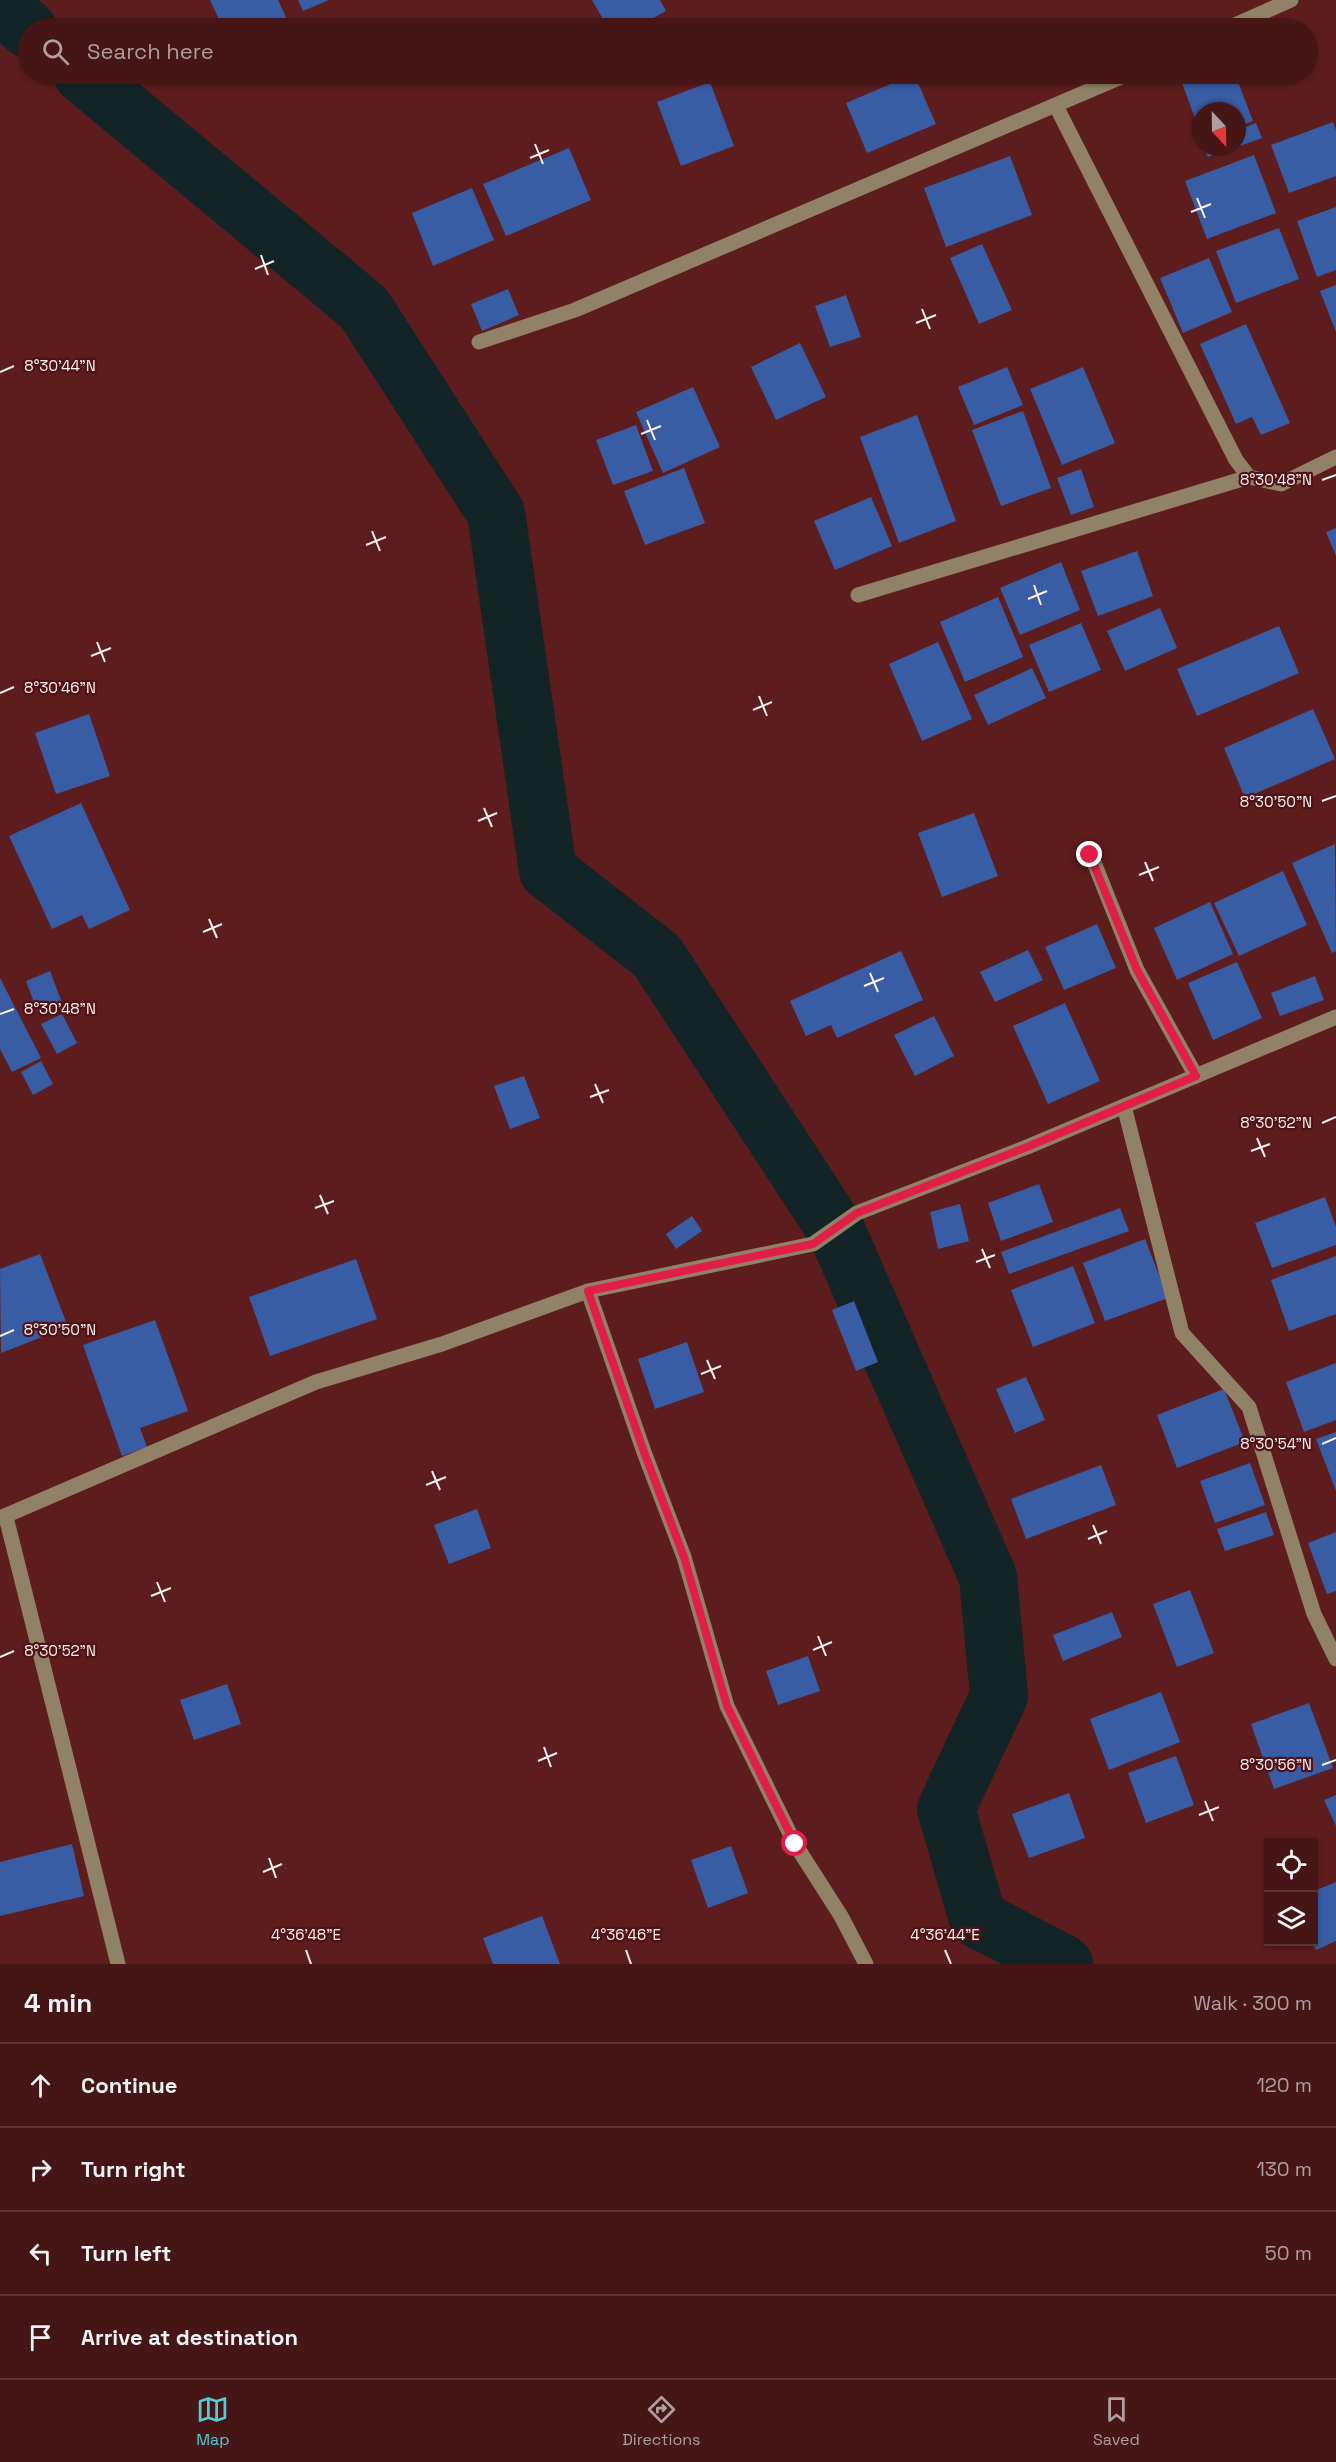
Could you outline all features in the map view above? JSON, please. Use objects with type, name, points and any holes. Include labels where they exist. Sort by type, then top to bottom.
[{"type":"street","points":[[1250,18],[1291,0]]},
{"type":"street","points":[[479,342],[575,310],[1106,84]]},
{"type":"street","points":[[1056,106],[1236,460],[1249,477]]},
{"type":"street","points":[[858,595],[1249,477],[1281,484],[1336,457]]},
{"type":"street","points":[[1090,855],[1137,970],[1196,1076]]},
{"type":"street","points":[[118,1964],[3,1518],[316,1382],[442,1344],[588,1291],[813,1244],[857,1213],[1016,1152],[1336,1017]]},
{"type":"street","points":[[1124,1106],[1182,1333],[1249,1407],[1314,1614],[1336,1659]]},
{"type":"street","points":[[588,1291],[644,1452],[684,1557],[727,1706],[795,1844],[841,1916],[866,1964]]},
{"type":"building","points":[[210,0],[278,0],[286,18],[218,18]]},
{"type":"building","points":[[298,0],[329,0],[303,11]]},
{"type":"building","points":[[592,0],[660,0],[666,11],[653,18],[602,18]]},
{"type":"building","points":[[705,84],[711,84],[734,146],[681,166],[657,102]]},
{"type":"building","points":[[891,84],[918,84],[936,124],[867,153],[846,103]]},
{"type":"building","points":[[1182,84],[1239,84],[1246,102],[1192,102],[1192,110]]},
{"type":"building","points":[[1246,103],[1253,121],[1246,124]]},
{"type":"building","points":[[1333,122],[1336,130],[1336,176],[1289,193],[1271,145]]},
{"type":"building","points":[[1256,123],[1262,138],[1246,144],[1246,127]]},
{"type":"building","points":[[569,148],[591,200],[506,236],[483,184]]},
{"type":"building","points":[[1254,155],[1276,213],[1207,239],[1185,181]]},
{"type":"building","points":[[1010,156],[1032,215],[946,247],[924,188]]},
{"type":"building","points":[[472,188],[494,240],[433,266],[412,213]]},
{"type":"building","points":[[1336,207],[1336,270],[1317,277],[1297,221]]},
{"type":"building","points":[[1279,228],[1299,279],[1236,303],[1216,251]]},
{"type":"building","points":[[982,244],[1012,310],[979,324],[950,258]]},
{"type":"building","points":[[1209,258],[1232,312],[1183,333],[1160,278]]},
{"type":"building","points":[[1336,285],[1336,332],[1320,291]]},
{"type":"building","points":[[508,289],[519,315],[482,331],[471,304]]},
{"type":"building","points":[[846,295],[861,337],[830,347],[815,306]]},
{"type":"building","points":[[1246,324],[1290,423],[1261,435],[1252,417],[1236,424],[1200,344]]},
{"type":"building","points":[[800,343],[826,397],[776,420],[751,367]]},
{"type":"building","points":[[1007,367],[1023,405],[974,425],[958,387]]},
{"type":"building","points":[[1083,367],[1115,443],[1062,465],[1030,389]]},
{"type":"building","points":[[693,387],[720,447],[663,473],[636,412]]},
{"type":"building","points":[[1023,411],[1051,488],[1001,506],[972,430]]},
{"type":"building","points":[[917,415],[956,521],[899,543],[860,437]]},
{"type":"building","points":[[636,425],[653,471],[613,485],[596,440]]},
{"type":"building","points":[[684,468],[705,523],[645,545],[624,491]]},
{"type":"building","points":[[1081,469],[1094,507],[1071,515],[1057,478]]},
{"type":"building","points":[[871,497],[892,546],[835,570],[814,521]]},
{"type":"building","points":[[1336,528],[1336,556],[1326,532]]},
{"type":"building","points":[[1137,551],[1153,596],[1098,616],[1081,571]]},
{"type":"building","points":[[1061,562],[1080,610],[1020,635],[1000,588]]},
{"type":"building","points":[[998,597],[1023,657],[965,682],[940,622]]},
{"type":"building","points":[[1160,608],[1177,648],[1125,671],[1107,631]]},
{"type":"building","points":[[1081,623],[1101,670],[1049,692],[1029,645]]},
{"type":"building","points":[[1279,626],[1299,673],[1197,716],[1177,669]]},
{"type":"building","points":[[938,642],[972,719],[922,741],[889,664]]},
{"type":"building","points":[[1032,668],[1046,698],[988,725],[974,695]]},
{"type":"building","points":[[1313,709],[1335,759],[1245,798],[1224,748]]},
{"type":"building","points":[[89,714],[110,776],[56,794],[35,733]]},
{"type":"building","points":[[81,803],[130,910],[89,929],[82,915],[52,929],[9,836]]},
{"type":"building","points":[[974,813],[998,876],[942,897],[918,833]]},
{"type":"building","points":[[1335,844],[1336,951],[1332,953],[1292,863]]},
{"type":"building","points":[[1283,871],[1307,925],[1239,956],[1214,903]]},
{"type":"building","points":[[1210,902],[1233,954],[1177,980],[1154,928]]},
{"type":"building","points":[[1097,924],[1116,968],[1064,990],[1045,947]]},
{"type":"building","points":[[1028,950],[1043,980],[995,1002],[980,972]]},
{"type":"building","points":[[901,951],[923,1000],[837,1038],[831,1025],[806,1036],[790,1001]]},
{"type":"building","points":[[1237,962],[1262,1018],[1213,1040],[1188,983]]},
{"type":"building","points":[[50,971],[62,1003],[38,1013],[26,981]]},
{"type":"building","points":[[1315,976],[1324,1000],[1280,1016],[1271,993]]},
{"type":"building","points":[[0,978],[41,1058],[12,1072],[0,1049]]},
{"type":"building","points":[[1065,1003],[1100,1081],[1048,1104],[1013,1026]]},
{"type":"building","points":[[62,1014],[77,1043],[57,1054],[41,1024]]},
{"type":"building","points":[[934,1016],[954,1056],[915,1076],[894,1035]]},
{"type":"building","points":[[41,1061],[53,1084],[33,1095],[21,1072]]},
{"type":"building","points":[[524,1076],[540,1118],[510,1129],[494,1086]]},
{"type":"building","points":[[1039,1184],[1053,1222],[1001,1241],[988,1203]]},
{"type":"building","points":[[1325,1197],[1336,1227],[1336,1245],[1272,1268],[1255,1223]]},
{"type":"building","points":[[960,1204],[969,1241],[938,1249],[930,1212]]},
{"type":"building","points":[[1120,1208],[1129,1231],[1009,1274],[1001,1252]]},
{"type":"building","points":[[692,1216],[702,1231],[676,1249],[666,1234]]},
{"type":"building","points":[[1145,1239],[1168,1298],[1105,1321],[1083,1263]]},
{"type":"building","points":[[40,1254],[68,1327],[1,1353],[0,1269]]},
{"type":"building","points":[[1336,1256],[1336,1314],[1289,1331],[1271,1280]]},
{"type":"building","points":[[356,1259],[377,1319],[270,1356],[249,1297]]},
{"type":"building","points":[[1073,1266],[1095,1323],[1033,1347],[1011,1290]]},
{"type":"building","points":[[854,1301],[878,1362],[856,1371],[832,1310]]},
{"type":"building","points":[[155,1320],[188,1411],[140,1428],[147,1447],[122,1456],[83,1345]]},
{"type":"building","points":[[687,1342],[704,1392],[655,1409],[638,1359]]},
{"type":"building","points":[[1336,1363],[1336,1420],[1304,1432],[1286,1382]]},
{"type":"building","points":[[1026,1377],[1045,1420],[1015,1433],[996,1389]]},
{"type":"building","points":[[1224,1389],[1245,1442],[1177,1468],[1157,1415]]},
{"type":"building","points":[[1336,1432],[1336,1491],[1316,1439]]},
{"type":"building","points":[[1250,1463],[1265,1505],[1215,1523],[1200,1481]]},
{"type":"building","points":[[1101,1465],[1116,1505],[1026,1539],[1011,1499]]},
{"type":"building","points":[[477,1509],[491,1548],[449,1564],[434,1525]]},
{"type":"building","points":[[1266,1512],[1274,1535],[1225,1551],[1217,1529]]},
{"type":"building","points":[[1336,1532],[1336,1591],[1327,1594],[1308,1543]]},
{"type":"building","points":[[1190,1590],[1214,1653],[1177,1667],[1153,1604]]},
{"type":"building","points":[[1112,1612],[1122,1637],[1063,1661],[1053,1635]]},
{"type":"building","points":[[808,1656],[820,1691],[778,1705],[766,1671]]},
{"type":"building","points":[[227,1684],[241,1724],[194,1740],[180,1700]]},
{"type":"building","points":[[1161,1692],[1180,1742],[1109,1770],[1090,1719]]},
{"type":"building","points":[[1309,1703],[1333,1768],[1274,1789],[1251,1724]]},
{"type":"building","points":[[1176,1756],[1194,1805],[1146,1823],[1128,1773]]},
{"type":"building","points":[[1069,1793],[1085,1838],[1029,1858],[1012,1814]]},
{"type":"building","points":[[1336,1795],[1336,1826],[1324,1800]]},
{"type":"building","points":[[72,1844],[84,1896],[0,1916],[0,1862]]},
{"type":"building","points":[[731,1846],[748,1893],[708,1908],[691,1860]]},
{"type":"building","points":[[1336,1882],[1336,1941],[1316,1950],[1314,1946],[1318,1946],[1318,1889]]},
{"type":"building","points":[[542,1916],[560,1964],[493,1964],[483,1938]]},
{"type":"waterway","points":[[0,5],[18,20]]},
{"type":"waterway","points":[[94,84],[364,308],[496,513],[548,871],[657,956],[836,1230],[988,1577],[999,1696],[946,1809],[978,1919],[1064,1964]]},
{"type":"route","points":[[795,1844],[727,1706],[684,1557],[644,1452],[588,1291],[813,1244],[857,1213],[1027,1147],[1196,1076],[1137,970],[1090,855]]}]
